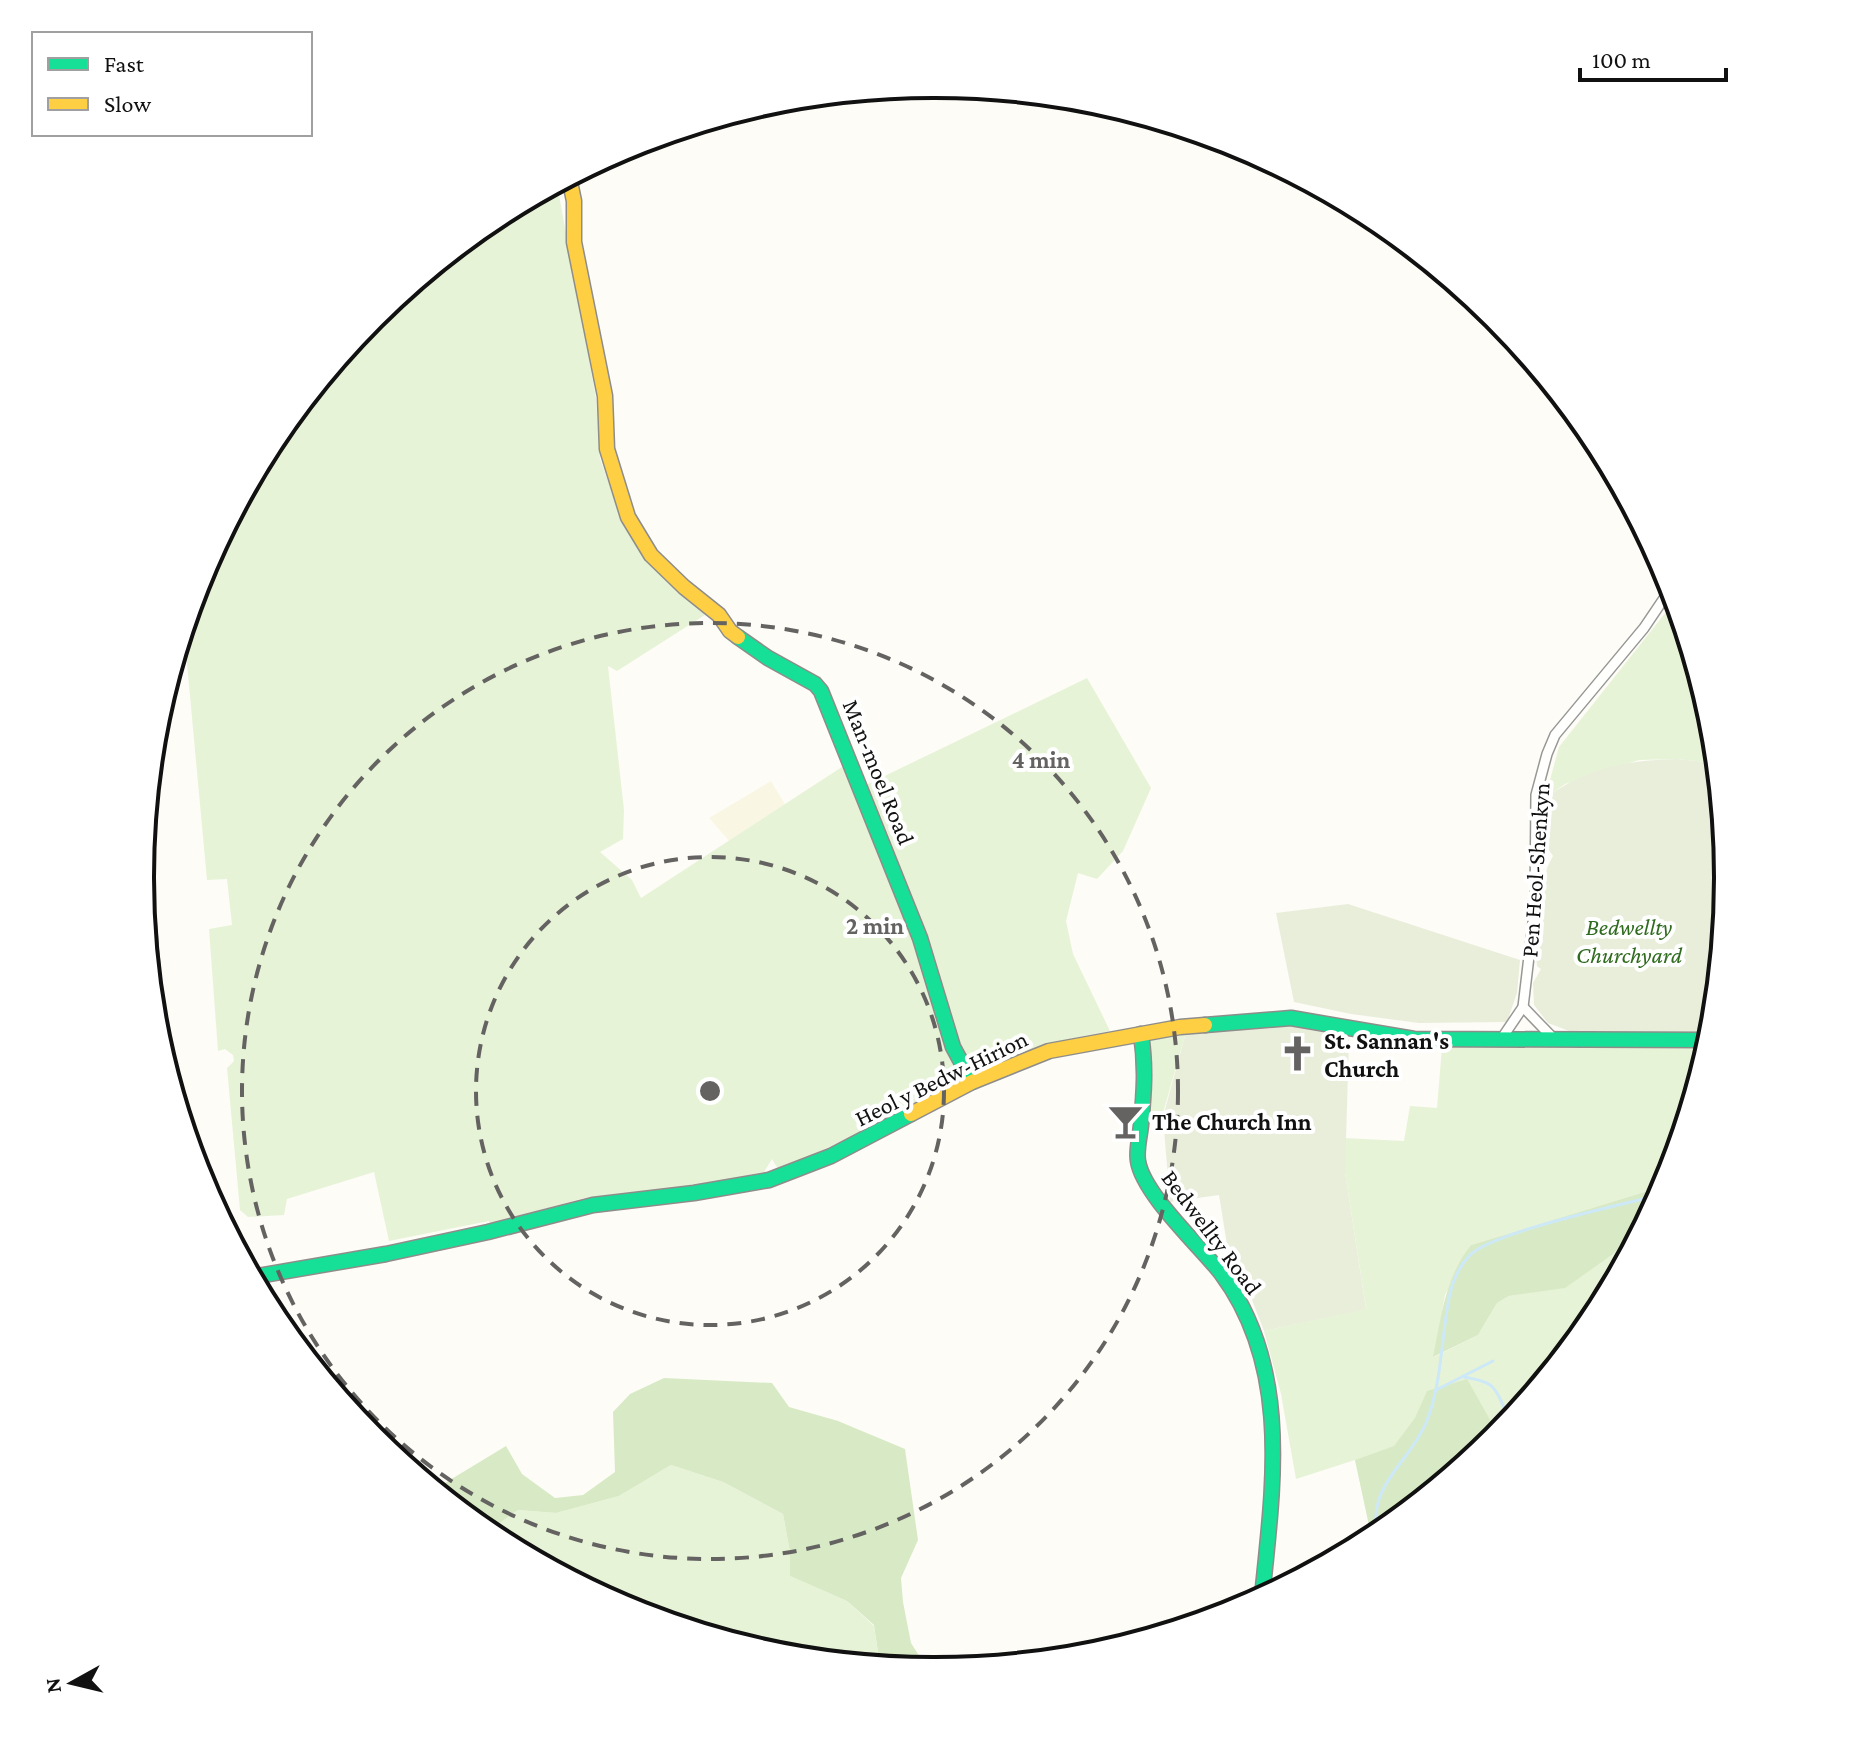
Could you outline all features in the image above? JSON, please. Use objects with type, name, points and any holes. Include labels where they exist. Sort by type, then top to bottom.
[{"type":"street","name":"Man-moel Road","points":[[571,188],[574,242],[605,396],[607,449],[628,517],[651,555],[719,615],[730,631],[744,643],[815,684],[821,691],[920,938],[953,1047],[972,1082]]},
{"type":"street","name":"Pen Heol-Shenkyn","points":[[1502,1038],[1523,1007],[1535,906],[1536,795],[1547,754],[1555,735],[1644,628],[1662,601]]},
{"type":"street","points":[[1523,1007],[1554,1039]]},
{"type":"street","name":"Heol y Bedw-Hirion","points":[[264,1275],[386,1254],[593,1205],[694,1193],[778,1177],[831,1156],[972,1082],[1049,1051],[1189,1026],[1310,1018],[1397,1038],[1697,1040]]},
{"type":"street","name":"Bedwellty Road","points":[[1141,1034],[1146,1065],[1138,1162],[1143,1177],[1157,1198],[1220,1271],[1242,1306],[1254,1332],[1272,1397],[1273,1480],[1263,1584]]},
{"type":"shaded area","points":[[771,781],[786,806],[730,842],[709,818]]},
{"type":"green space","points":[[559,194],[596,398],[600,459],[619,512],[639,549],[668,583],[708,613],[617,671],[608,666],[624,810],[623,839],[600,852],[632,880],[641,898],[845,765],[915,939],[955,1072],[954,1083],[914,1107],[793,1164],[778,1169],[772,1159],[764,1172],[704,1184],[584,1198],[490,1224],[489,1221],[389,1241],[374,1172],[287,1199],[284,1215],[248,1217],[240,1210],[227,1068],[234,1061],[233,1055],[225,1049],[218,1051],[209,929],[232,925],[227,879],[207,880],[186,658],[214,579],[235,533],[286,444],[348,364],[383,326],[459,259]]},
{"type":"green space","points":[[1666,612],[1687,676],[1705,762],[1639,760],[1565,784],[1545,798],[1559,747]]},
{"type":"green space","points":[[1087,678],[1151,788],[1123,851],[1097,879],[1078,873],[1066,921],[1073,954],[1110,1031],[1048,1044],[995,1063],[973,1066],[962,1055],[925,933],[866,785]]},
{"type":"green space","name":"Bedwellty Churchyard","points":[[1677,759],[1705,762],[1714,878],[1707,979],[1698,1034],[1569,1031],[1548,1023],[1534,1005],[1533,983],[1541,969],[1537,966],[1536,955],[1547,868],[1553,856],[1549,850],[1545,798],[1576,779],[1641,761]]},
{"type":"green space","name":"Bedwellty Churchyard","points":[[1348,904],[1520,960],[1517,993],[1507,1022],[1419,1023],[1294,1002],[1276,913]]},
{"type":"green space","points":[[1301,1023],[1342,1032],[1349,1040],[1345,1172],[1366,1309],[1264,1331],[1252,1300],[1230,1263],[1219,1195],[1170,1202],[1163,1117],[1186,1032]]},
{"type":"green space","points":[[1186,1032],[1163,1113],[1147,1117],[1149,1043],[1152,1038]]},
{"type":"green space","points":[[1442,1047],[1695,1048],[1672,1128],[1647,1191],[1471,1245],[1445,1295],[1434,1357],[1478,1335],[1497,1303],[1509,1296],[1565,1287],[1620,1247],[1582,1311],[1520,1391],[1448,1464],[1369,1525],[1355,1460],[1296,1479],[1281,1394],[1264,1331],[1366,1308],[1345,1172],[1344,1138],[1404,1141],[1410,1106],[1437,1108]]},
{"type":"green space","points":[[1647,1191],[1620,1247],[1612,1255],[1565,1288],[1509,1296],[1497,1303],[1478,1335],[1433,1357],[1450,1284],[1471,1245]]},
{"type":"green space","points":[[664,1378],[772,1383],[789,1407],[838,1421],[905,1449],[918,1540],[901,1578],[911,1643],[919,1656],[878,1655],[874,1625],[847,1601],[790,1576],[790,1552],[783,1514],[723,1482],[671,1465],[619,1496],[556,1513],[518,1510],[498,1524],[444,1484],[506,1446],[522,1474],[555,1498],[583,1495],[615,1472],[613,1412],[630,1394]]},
{"type":"green space","points":[[1467,1379],[1491,1422],[1448,1464],[1369,1525],[1355,1460],[1394,1446],[1415,1418],[1427,1391]]},
{"type":"green space","points":[[671,1465],[723,1482],[783,1514],[790,1552],[790,1576],[847,1601],[874,1626],[878,1655],[782,1642],[683,1616],[589,1577],[498,1524],[518,1510],[556,1513],[619,1496]]},
{"type":"waterway","points":[[1376,1519],[1378,1501],[1384,1488],[1426,1423],[1438,1377],[1450,1292],[1466,1259],[1483,1246],[1504,1237],[1644,1199]]},
{"type":"waterway","points":[[1436,1390],[1493,1361]]},
{"type":"waterway","points":[[1464,1377],[1492,1386],[1504,1408]]},
{"type":"traffic: fast","points":[[738,637],[815,684],[821,691],[920,938],[953,1047],[972,1082]]},
{"type":"traffic: fast","points":[[1205,1025],[1291,1018],[1414,1039],[1697,1040]]},
{"type":"traffic: fast","points":[[1141,1034],[1144,1080],[1138,1161],[1142,1174],[1161,1204],[1221,1273],[1244,1310],[1259,1348],[1268,1388],[1273,1471],[1263,1584]]},
{"type":"traffic: fast","points":[[264,1275],[386,1254],[593,1205],[769,1180],[831,1156],[911,1114]]},
{"type":"traffic: slow","points":[[571,188],[574,242],[605,396],[607,449],[628,517],[651,555],[719,615],[738,637]]},
{"type":"traffic: slow","points":[[911,1114],[972,1082],[1049,1051],[1205,1025]]},
{"type":"place","name":"St. Sannan's Church","points":[[1298,1054]]},
{"type":"place","name":"The Church Inn","points":[[1126,1121]]}]
